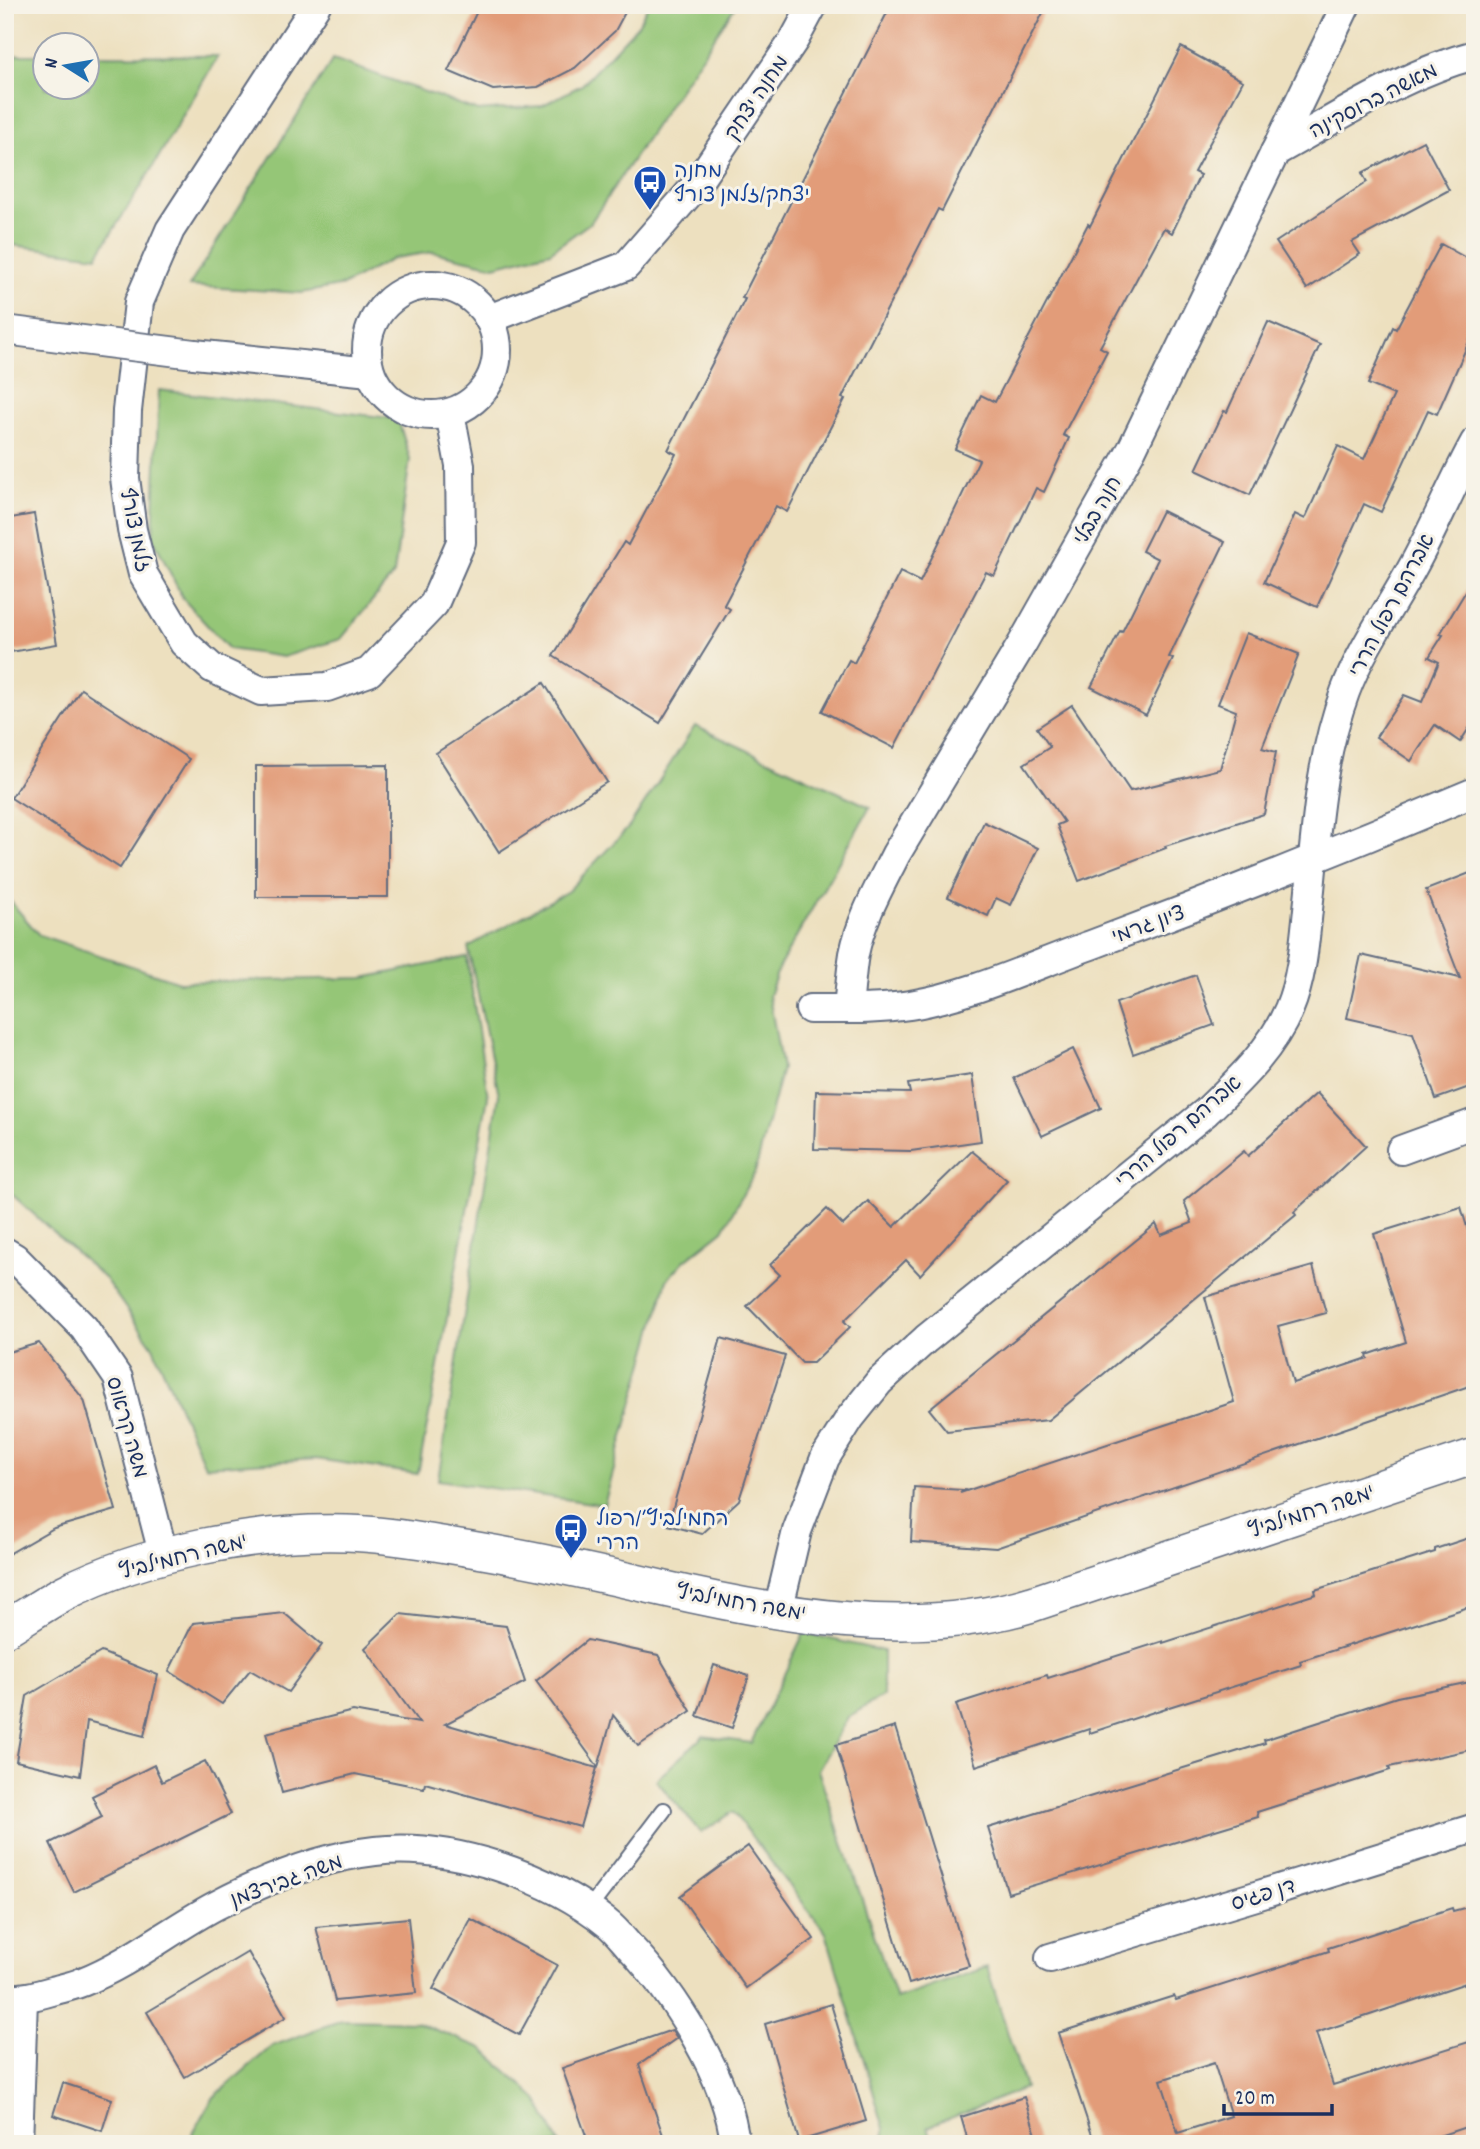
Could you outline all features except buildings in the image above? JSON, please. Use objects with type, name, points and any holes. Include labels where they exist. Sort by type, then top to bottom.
[{"type":"street","name":"זלמן צורף","points":[[316,5],[170,230],[139,302],[127,411],[125,478],[132,530],[143,574],[184,643],[212,668],[261,691],[327,687],[369,672],[434,604],[461,542],[460,465],[450,413]]},
{"type":"street","name":"מחנה יצחק","points":[[489,319],[626,266],[694,189],[794,40],[813,5]]},
{"type":"street","name":"חנה בבלי","points":[[848,1009],[854,954],[868,909],[895,854],[1022,644],[1132,449],[1346,5]]},
{"type":"street","name":"מאשה ברוסקינה","points":[[1275,152],[1397,85],[1449,62],[1475,55]]},
{"type":"street","points":[[432,285],[454,288],[474,300],[489,319],[497,341],[496,364],[488,385],[471,403],[450,413],[428,416],[406,411],[387,399],[370,372],[366,349],[370,327],[382,307],[409,289],[432,285]]},
{"type":"street","points":[[5,330],[194,355],[370,372]]},
{"type":"street","name":"אברהם רפול הררי","points":[[778,1611],[797,1531],[825,1458],[850,1418],[879,1382],[926,1339],[1206,1112],[1243,1077],[1272,1041],[1289,1008],[1300,968],[1318,802],[1331,738],[1346,690],[1365,649],[1428,539],[1475,442]]},
{"type":"street","name":"ציון גרמי","points":[[810,1009],[911,1005],[963,992],[1196,906],[1475,792]]},
{"type":"street","points":[[1401,1150],[1475,1123]]},
{"type":"street","name":"משה קראוס","points":[[5,1252],[15,1258],[84,1328],[118,1378],[164,1557]]},
{"type":"street","name":"משה רחמילביץ'","points":[[5,1629],[65,1593],[108,1575],[185,1551],[292,1533],[349,1533],[410,1539],[588,1571],[732,1604],[778,1611],[893,1621],[930,1621],[1001,1613],[1475,1456]]},
{"type":"street","name":"דן פגיס","points":[[1050,1958],[1475,1828]]},
{"type":"street","name":"משה גבירצמן","points":[[14,1999],[82,1983],[134,1956],[216,1906],[321,1862],[376,1851],[423,1851],[479,1860],[526,1877],[574,1900],[608,1924],[647,1965],[701,2047],[721,2088],[735,2144]]},
{"type":"street","points":[[14,1999],[18,2144]]},
{"type":"lane","points":[[588,1910],[664,1810]]},
{"type":"green space","points":[[648,5],[736,5],[591,222],[550,252],[494,266],[433,252],[394,258],[344,285],[302,293],[189,286],[333,59],[478,111],[541,106],[582,85],[638,25]]},
{"type":"green space","points":[[16,55],[32,55],[32,102],[102,102],[102,55],[218,56],[97,256],[5,244],[5,98]]},
{"type":"green space","points":[[159,390],[398,419],[410,459],[394,574],[341,639],[283,657],[229,649],[183,599],[153,538]]},
{"type":"green space","points":[[695,726],[870,807],[779,967],[769,996],[782,1068],[755,1172],[723,1230],[684,1261],[667,1280],[604,1505],[438,1480],[499,1095],[468,947],[568,891],[629,827]]},
{"type":"green space","points":[[5,895],[39,935],[179,982],[363,978],[467,957],[488,1097],[418,1474],[316,1459],[205,1466],[153,1347],[105,1279],[5,1188]]},
{"type":"green space","points":[[804,1633],[883,1651],[883,1696],[848,1717],[818,1770],[896,1999],[987,1967],[1025,2088],[928,2127],[933,2144],[884,2144],[884,2128],[826,1933],[733,1812],[701,1833],[656,1780],[703,1736],[751,1743]]},
{"type":"green space","points":[[342,2020],[416,2022],[482,2048],[537,2099],[560,2144],[187,2144],[214,2097],[272,2046]]},
{"type":"place","name":"מחנה יצחק/זלמן צורף","points":[[650,212]]},
{"type":"place","name":"רחמילביץ׳/רפול הררי","points":[[571,1560]]}]
